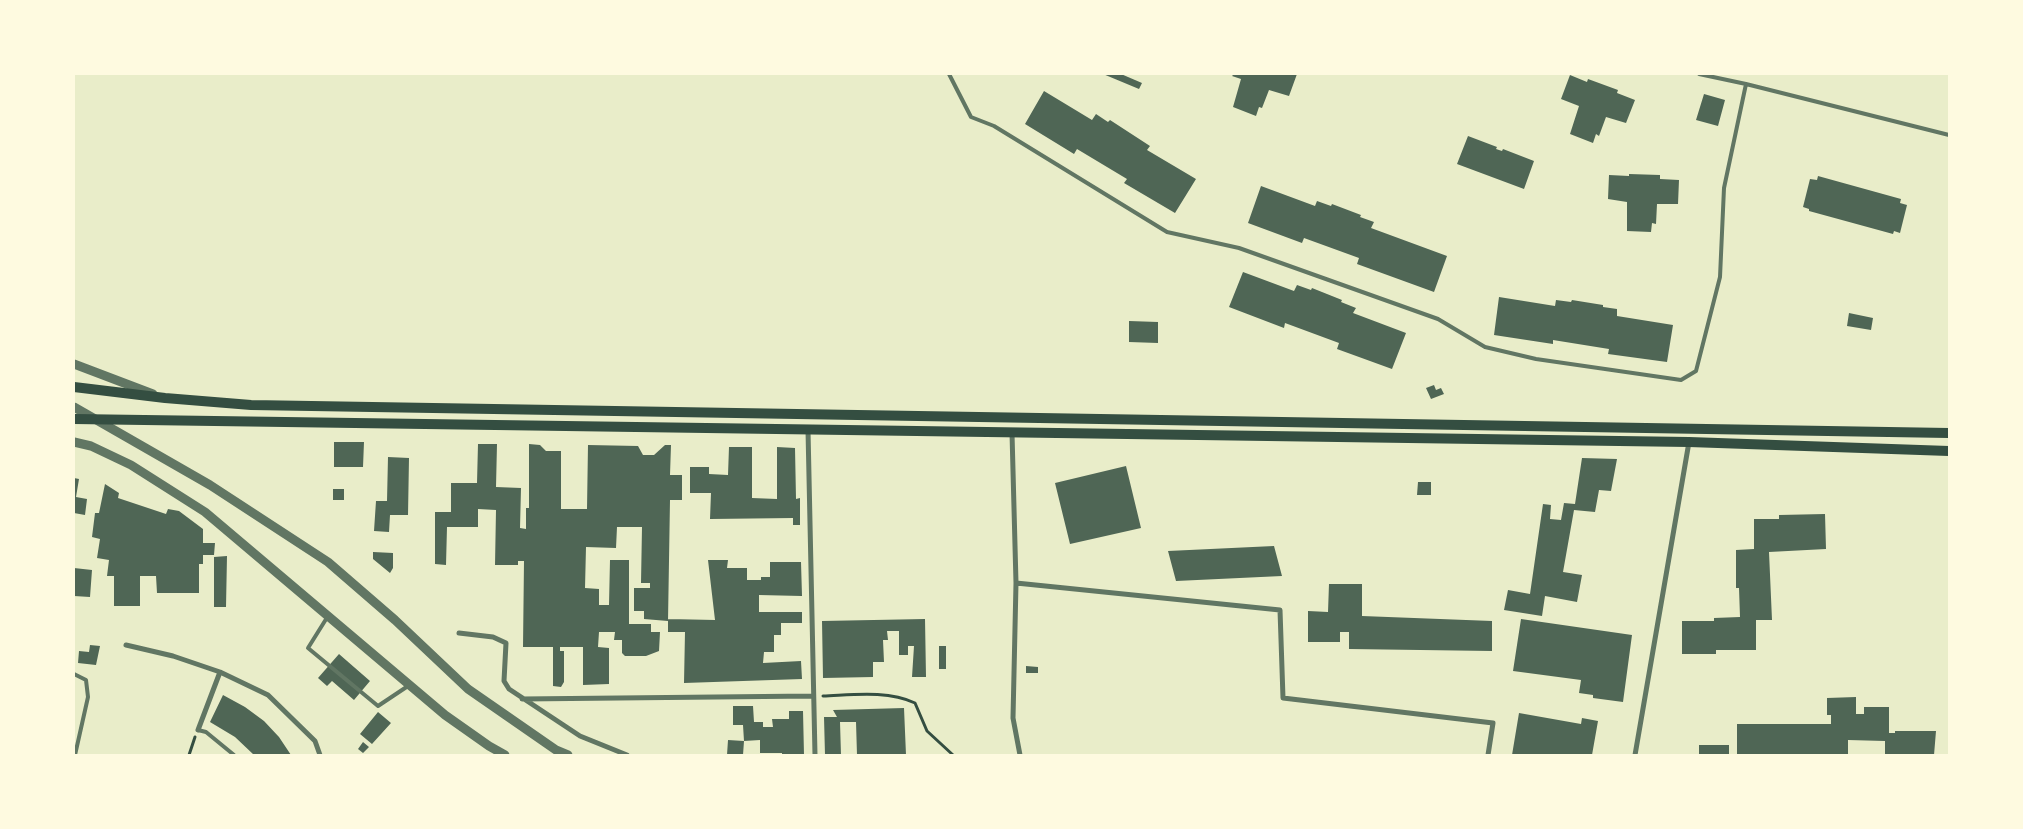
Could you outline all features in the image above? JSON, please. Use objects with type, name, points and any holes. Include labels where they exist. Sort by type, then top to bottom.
[{"type":"main road","points":[[74,387],[165,398],[261,406],[1949,433]]},
{"type":"main road","points":[[74,419],[1689,442],[1949,451]]},
{"type":"street","points":[[74,364],[165,398]]},
{"type":"street","points":[[74,406],[210,485],[328,562],[395,620],[468,689],[556,750],[568,755]]},
{"type":"street","points":[[808,430],[814,755]]},
{"type":"street","points":[[1012,433],[1016,583],[1013,718],[1020,755]]},
{"type":"street","points":[[74,442],[91,446],[131,465],[205,512],[445,715],[505,755]]},
{"type":"street","points":[[1635,755],[1689,442]]},
{"type":"street","points":[[1016,583],[1280,610],[1283,698],[1493,723],[1488,755]]},
{"type":"street","points":[[459,633],[493,637],[506,643],[504,681],[509,689],[580,736],[627,755]]},
{"type":"street","points":[[126,645],[173,656],[220,672],[268,694],[316,741],[320,755]]},
{"type":"street","points":[[198,730],[220,672]]},
{"type":"street","points":[[522,699],[812,696]]},
{"type":"lane","points":[[949,74],[970,117],[994,126],[1167,232],[1239,248],[1420,312],[1438,319],[1485,346],[1536,359],[1681,380],[1696,371],[1720,277],[1724,188],[1746,84]]},
{"type":"lane","points":[[1699,74],[1746,84],[1949,136]]},
{"type":"lane","points":[[328,616],[308,648],[378,706],[410,685]]},
{"type":"lane","points":[[74,674],[86,680],[88,697],[75,755]]},
{"type":"lane","points":[[198,730],[206,732],[234,755]]},
{"type":"path","points":[[812,696],[880,695],[903,697],[915,703],[927,732],[953,755]]},
{"type":"path","points":[[190,755],[198,730]]},
{"type":"building","points":[[1103,74],[1121,74],[1142,83],[1139,89]]},
{"type":"building","points":[[1234,74],[1297,74],[1289,96],[1269,90],[1262,108],[1259,107],[1256,116],[1233,107],[1241,79],[1232,76]]},
{"type":"building","points":[[1570,75],[1587,82],[1588,79],[1618,90],[1617,93],[1635,100],[1626,123],[1606,117],[1599,136],[1596,134],[1593,143],[1570,134],[1579,106],[1561,99]]},
{"type":"building","points":[[1044,91],[1092,120],[1096,114],[1108,122],[1110,120],[1150,146],[1147,150],[1196,179],[1175,213],[1124,183],[1127,179],[1077,149],[1074,154],[1025,124]]},
{"type":"building","points":[[1704,94],[1725,100],[1718,126],[1696,120]]},
{"type":"building","points":[[1468,136],[1497,147],[1496,149],[1502,151],[1503,149],[1534,161],[1524,189],[1457,164]]},
{"type":"building","points":[[1629,174],[1660,175],[1660,179],[1679,180],[1678,204],[1657,204],[1656,224],[1652,223],[1651,232],[1627,231],[1627,202],[1608,199],[1609,175],[1629,176]]},
{"type":"building","points":[[1818,176],[1901,199],[1900,203],[1907,205],[1900,233],[1894,231],[1893,234],[1809,211],[1809,209],[1803,207],[1810,179],[1817,180]]},
{"type":"building","points":[[1261,186],[1315,206],[1317,201],[1331,206],[1332,204],[1374,222],[1371,228],[1447,256],[1434,292],[1357,264],[1359,258],[1304,238],[1302,243],[1248,223]]},
{"type":"building","points":[[1243,272],[1294,291],[1297,285],[1311,290],[1312,288],[1356,308],[1353,313],[1406,333],[1392,369],[1337,349],[1339,343],[1285,323],[1284,328],[1229,307]]},
{"type":"building","points":[[1499,297],[1555,306],[1556,300],[1571,302],[1572,300],[1617,309],[1617,316],[1673,325],[1667,362],[1608,354],[1609,349],[1553,340],[1553,344],[1494,335]]},
{"type":"building","points":[[1849,313],[1873,318],[1871,330],[1847,326]]},
{"type":"building","points":[[1129,321],[1158,322],[1158,343],[1129,342]]},
{"type":"building","points":[[1434,385],[1436,390],[1441,388],[1444,394],[1431,399],[1426,388]]},
{"type":"building","points":[[334,442],[364,442],[363,467],[334,467]]},
{"type":"building","points":[[478,444],[497,444],[496,487],[521,488],[520,528],[526,529],[526,508],[529,508],[529,444],[540,445],[546,451],[561,451],[561,509],[587,509],[588,445],[638,446],[643,455],[654,455],[665,445],[671,445],[670,475],[682,475],[682,500],[670,500],[668,621],[644,619],[644,611],[634,611],[634,588],[650,588],[650,583],[641,583],[642,527],[617,527],[616,548],[586,547],[585,588],[599,589],[599,605],[609,605],[610,560],[629,560],[629,624],[651,624],[651,632],[660,632],[659,651],[646,656],[625,656],[622,653],[622,640],[614,640],[615,632],[599,632],[598,647],[609,648],[609,684],[583,685],[583,647],[560,647],[560,651],[564,651],[564,682],[561,687],[553,686],[553,647],[523,647],[524,561],[518,561],[518,565],[495,565],[496,510],[478,509],[478,527],[447,527],[446,565],[435,564],[435,512],[451,512],[451,483],[477,483]]},
{"type":"building","points":[[729,447],[752,447],[752,498],[777,499],[777,447],[795,448],[796,499],[800,498],[800,525],[793,525],[793,518],[710,519],[711,493],[690,493],[690,467],[709,467],[709,474],[728,475]]},
{"type":"building","points":[[388,457],[409,458],[408,515],[390,515],[389,532],[374,531],[376,501],[387,501]]},
{"type":"building","points":[[1582,458],[1617,459],[1611,491],[1599,490],[1595,512],[1574,510],[1563,572],[1582,575],[1577,602],[1545,596],[1542,616],[1504,610],[1508,590],[1530,594],[1543,504],[1551,505],[1550,519],[1561,520],[1564,503],[1575,504]]},
{"type":"building","points":[[1126,466],[1141,528],[1070,544],[1055,483]]},
{"type":"building","points":[[74,478],[79,479],[76,497],[87,499],[85,515],[74,513]]},
{"type":"building","points":[[1418,482],[1431,482],[1431,495],[1417,495]]},
{"type":"building","points":[[105,484],[119,493],[118,498],[166,514],[168,509],[179,511],[203,529],[203,543],[215,543],[214,555],[203,555],[203,564],[199,564],[199,593],[157,593],[156,576],[140,576],[140,606],[114,606],[114,576],[107,576],[109,560],[97,558],[100,539],[92,537],[95,513],[99,513]]},
{"type":"building","points":[[333,489],[344,489],[344,500],[333,500]]},
{"type":"building","points":[[1825,514],[1826,549],[1769,552],[1772,620],[1756,620],[1756,650],[1716,650],[1716,654],[1682,654],[1682,621],[1714,621],[1714,618],[1740,617],[1739,588],[1736,588],[1736,550],[1754,549],[1754,519],[1779,519],[1779,515]]},
{"type":"building","points":[[1274,546],[1282,576],[1176,581],[1168,551]]},
{"type":"building","points":[[373,552],[393,553],[393,568],[390,573],[373,559]]},
{"type":"building","points":[[227,556],[226,607],[214,607],[214,557]]},
{"type":"building","points":[[708,560],[728,560],[727,568],[747,568],[747,580],[761,580],[761,577],[770,577],[770,562],[801,562],[802,596],[759,595],[759,612],[802,612],[802,623],[781,623],[781,635],[774,635],[774,652],[764,652],[763,663],[801,661],[802,679],[684,683],[685,632],[668,632],[668,619],[715,620]]},
{"type":"building","points":[[74,568],[92,570],[90,597],[74,596]]},
{"type":"building","points":[[1329,584],[1362,584],[1362,616],[1492,621],[1492,651],[1349,649],[1349,632],[1340,632],[1340,642],[1308,642],[1308,611],[1328,612]]},
{"type":"building","points":[[925,619],[926,677],[912,677],[914,646],[908,646],[908,655],[899,655],[899,631],[887,631],[888,640],[883,640],[884,662],[873,662],[873,677],[823,678],[822,621]]},
{"type":"building","points":[[1521,619],[1632,635],[1623,702],[1593,698],[1593,695],[1579,693],[1581,680],[1513,671]]},
{"type":"building","points":[[90,645],[100,646],[96,665],[78,663],[79,651],[89,652]]},
{"type":"building","points":[[939,646],[946,646],[946,669],[939,669]]},
{"type":"building","points":[[339,654],[370,681],[354,700],[332,681],[327,686],[318,678]]},
{"type":"building","points":[[1026,666],[1038,667],[1038,673],[1026,673]]},
{"type":"building","points":[[223,695],[245,707],[264,721],[279,737],[291,755],[254,755],[235,737],[210,722]]},
{"type":"building","points":[[1856,697],[1856,714],[1864,714],[1864,707],[1889,707],[1889,733],[1895,733],[1895,731],[1936,731],[1934,755],[1885,755],[1885,741],[1848,740],[1848,755],[1737,755],[1737,724],[1831,724],[1831,715],[1827,715],[1827,698]]},
{"type":"building","points":[[733,706],[753,706],[754,722],[763,722],[763,727],[773,727],[772,719],[789,719],[789,711],[803,711],[804,755],[760,753],[760,740],[744,741],[743,725],[733,725]]},
{"type":"building","points":[[904,708],[906,755],[857,755],[856,722],[840,722],[841,755],[825,755],[824,717],[837,717],[833,710]]},
{"type":"building","points":[[378,712],[391,723],[372,744],[360,734]]},
{"type":"building","points":[[1519,713],[1581,724],[1582,718],[1598,721],[1592,755],[1512,755]]},
{"type":"building","points":[[728,740],[744,741],[743,755],[727,755]]},
{"type":"building","points":[[363,742],[369,747],[363,753],[358,749]]},
{"type":"building","points":[[1699,745],[1729,745],[1729,755],[1699,755]]}]
